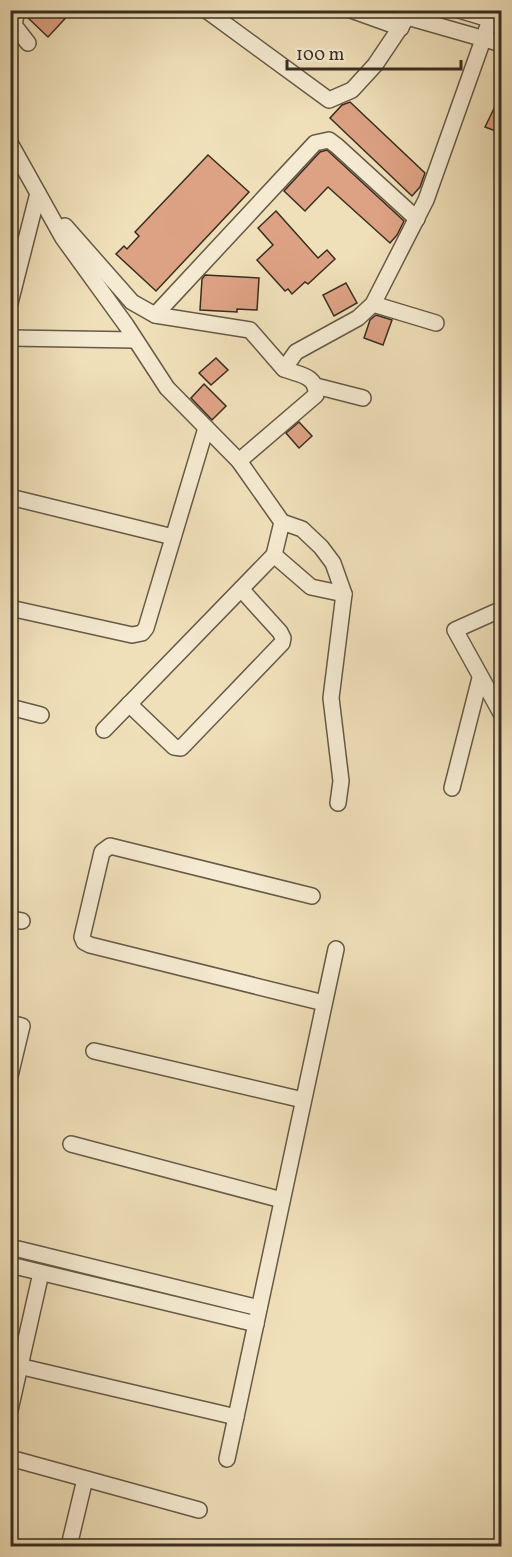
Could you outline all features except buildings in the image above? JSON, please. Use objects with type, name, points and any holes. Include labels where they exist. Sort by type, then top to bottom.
[{"type":"street","points":[[17,10],[14,25],[28,43]]},
{"type":"street","points":[[206,10],[329,100],[352,90],[375,65],[407,19]]},
{"type":"street","points":[[351,10],[407,19],[501,44]]},
{"type":"street","points":[[383,10],[407,19]]},
{"type":"street","points":[[284,369],[296,352],[358,318],[373,304],[417,219],[426,200],[483,39],[496,21],[459,10]]},
{"type":"street","points":[[155,315],[315,143],[329,140],[417,219]]},
{"type":"street","points":[[10,143],[14,161],[38,193],[63,238],[167,388],[238,461],[282,522],[302,529],[321,547],[333,563],[344,594],[331,699],[341,781],[338,803]]},
{"type":"street","points":[[10,303],[38,193]]},
{"type":"street","points":[[59,219],[132,302],[155,315],[250,330],[284,369],[312,380],[316,386],[316,395],[238,461]]},
{"type":"street","points":[[373,304],[436,323]]},
{"type":"street","points":[[10,338],[135,339]]},
{"type":"street","points":[[316,386],[363,398]]},
{"type":"street","points":[[10,608],[137,635],[146,628],[206,428]]},
{"type":"street","points":[[10,497],[173,537]]},
{"type":"street","points":[[104,730],[274,555],[282,522]]},
{"type":"street","points":[[274,555],[311,587],[344,594]]},
{"type":"street","points":[[129,704],[174,747],[181,748],[185,744],[282,643],[283,638],[280,632],[241,589]]},
{"type":"street","points":[[501,609],[455,630],[501,715]]},
{"type":"street","points":[[452,788],[480,678]]},
{"type":"street","points":[[10,707],[41,715]]},
{"type":"street","points":[[312,896],[110,846],[102,852],[82,937],[84,942],[90,945],[324,1003]]},
{"type":"street","points":[[227,1459],[336,949]]},
{"type":"street","points":[[10,1023],[22,1026],[10,1076]]},
{"type":"street","points":[[94,1051],[303,1100]]},
{"type":"street","points":[[71,1144],[282,1200]]},
{"type":"street","points":[[10,1247],[259,1308]]},
{"type":"street","points":[[10,1265],[256,1324]]},
{"type":"street","points":[[10,1410],[15,1366],[41,1273]]},
{"type":"street","points":[[15,1366],[236,1417]]},
{"type":"street","points":[[10,1458],[199,1510]]},
{"type":"street","points":[[69,1546],[85,1479]]}]
